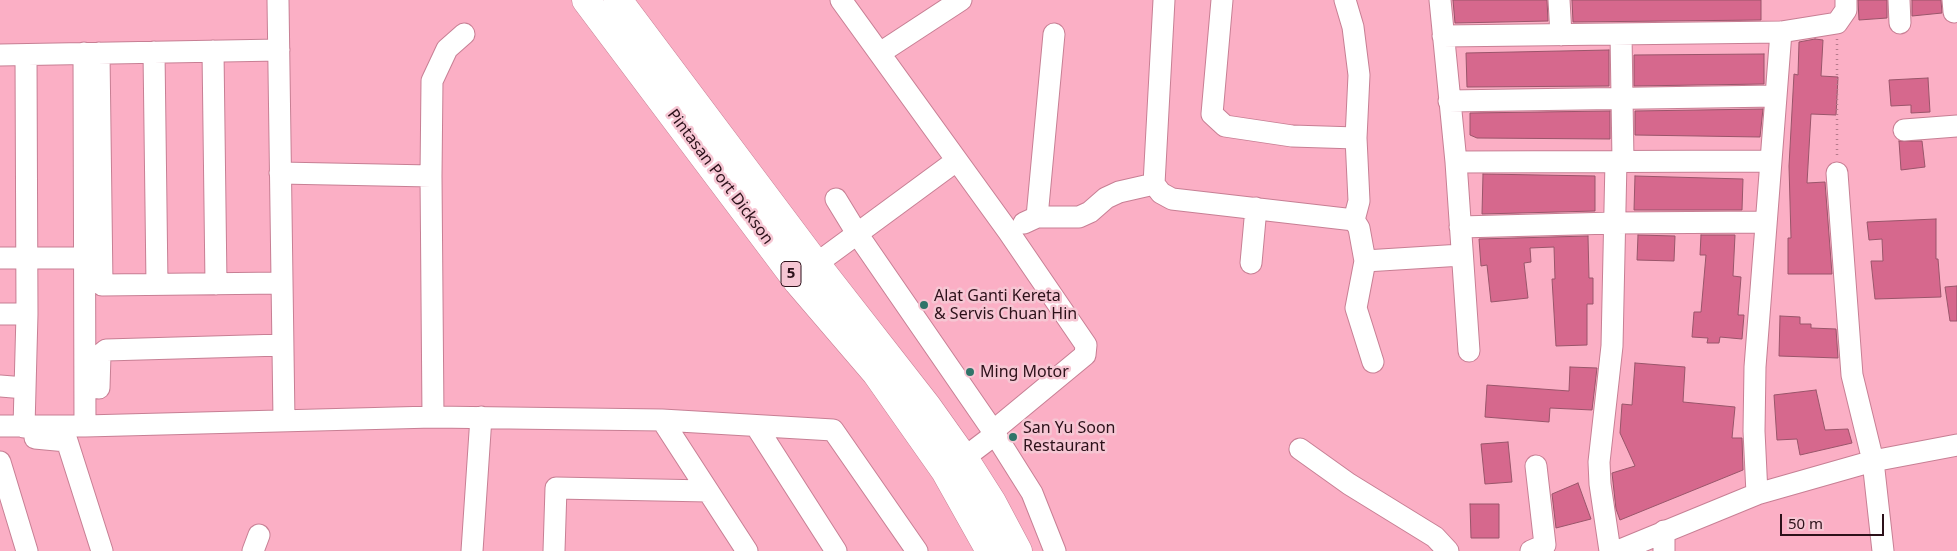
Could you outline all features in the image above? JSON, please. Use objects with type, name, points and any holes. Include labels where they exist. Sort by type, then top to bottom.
[{"type":"highway","name":"Pintasan Port Dickson","points":[[586,0],[798,282],[876,373],[945,471],[990,551]]},
{"type":"highway","name":"Pintasan Port Dickson","points":[[618,0],[816,264],[927,406],[992,502],[1018,551]]},
{"type":"highway","points":[[745,210],[797,265],[806,268],[816,264]]},
{"type":"highway","points":[[816,264],[812,274],[816,285],[856,338],[876,373]]},
{"type":"street","points":[[278,0],[284,420]]},
{"type":"street","points":[[842,0],[1008,231],[1086,345],[1085,355],[993,431],[989,439],[964,458]]},
{"type":"street","points":[[880,53],[961,0]]},
{"type":"street","points":[[1164,0],[1154,184],[1161,193],[1172,199],[1354,220]]},
{"type":"street","points":[[1222,0],[1212,114],[1225,126],[1292,136],[1356,138]]},
{"type":"street","points":[[1345,0],[1353,27],[1358,75],[1356,138],[1359,201],[1354,220],[1359,228],[1364,261],[1356,308],[1374,362]]},
{"type":"street","points":[[1440,0],[1448,101],[1456,162],[1469,351]]},
{"type":"street","points":[[1559,0],[1561,35]]},
{"type":"street","points":[[1443,36],[1780,32],[1837,23],[1846,10],[1846,0]]},
{"type":"street","points":[[1899,0],[1900,23]]},
{"type":"street","points":[[1757,494],[1754,432],[1755,367],[1780,32]]},
{"type":"street","points":[[433,416],[432,81],[447,49],[464,34]]},
{"type":"street","points":[[1036,217],[1054,34]]},
{"type":"street","points":[[1610,551],[1600,484],[1599,462],[1612,346],[1614,223],[1620,161],[1622,98],[1621,34]]},
{"type":"street","points":[[0,55],[279,50]]},
{"type":"street","points":[[213,51],[216,284]]},
{"type":"street","points":[[154,52],[157,284]]},
{"type":"street","points":[[91,53],[102,285],[281,283]]},
{"type":"street","points":[[91,53],[84,258],[92,426]]},
{"type":"street","points":[[24,427],[27,314],[26,55]]},
{"type":"street","points":[[1448,101],[1776,96]]},
{"type":"street","points":[[1904,130],[1957,126]]},
{"type":"street","points":[[816,264],[858,235],[956,161]]},
{"type":"street","points":[[1456,162],[1771,161]]},
{"type":"street","points":[[280,173],[431,176]]},
{"type":"street","points":[[1837,173],[1852,375],[1873,461],[1883,551]]},
{"type":"street","points":[[1008,231],[1036,217],[1079,217],[1090,212],[1106,198],[1119,192],[1154,184]]},
{"type":"street","points":[[836,199],[858,235],[993,431],[1032,493],[1055,551]]},
{"type":"street","points":[[1251,263],[1256,208]]},
{"type":"street","points":[[1460,227],[1766,222]]},
{"type":"street","points":[[1364,261],[1462,255]]},
{"type":"street","points":[[0,258],[84,258]]},
{"type":"street","points":[[0,314],[27,314]]},
{"type":"street","points":[[92,426],[100,355],[106,350],[282,345]]},
{"type":"street","points":[[0,386],[25,388]]},
{"type":"street","points":[[0,426],[92,426],[433,416],[662,420],[833,430],[917,551]]},
{"type":"street","points":[[472,551],[481,417]]},
{"type":"street","points":[[662,420],[747,551]]},
{"type":"street","points":[[756,426],[836,551]]},
{"type":"street","points":[[0,436],[7,434],[67,441],[102,551]]},
{"type":"street","points":[[1618,551],[1664,541],[1757,494],[1873,461],[1957,445]]},
{"type":"street","points":[[1300,449],[1349,484],[1435,537],[1448,551]]},
{"type":"street","points":[[0,462],[27,551]]},
{"type":"street","points":[[1531,551],[1545,545],[1536,466]]},
{"type":"street","points":[[554,551],[556,488],[708,491]]},
{"type":"path","points":[[1837,23],[1837,173]]},
{"type":"building","points":[[1453,0],[1547,0],[1548,21],[1455,23]]},
{"type":"building","points":[[1572,0],[1761,0],[1761,20],[1573,22]]},
{"type":"building","points":[[1858,0],[1887,0],[1887,18],[1859,20]]},
{"type":"building","points":[[1912,0],[1941,0],[1942,13],[1912,16]]},
{"type":"building","points":[[1815,39],[1823,40],[1821,76],[1838,77],[1836,115],[1811,114],[1807,183],[1825,182],[1832,274],[1788,274],[1788,238],[1791,238],[1789,166],[1794,74],[1798,75],[1799,42]]},
{"type":"building","points":[[1609,50],[1609,86],[1467,87],[1466,53]]},
{"type":"building","points":[[1764,54],[1764,84],[1634,86],[1634,55]]},
{"type":"building","points":[[1928,78],[1930,112],[1911,113],[1911,105],[1891,106],[1889,80]]},
{"type":"building","points":[[1763,109],[1760,137],[1635,135],[1635,111]]},
{"type":"building","points":[[1610,111],[1610,139],[1477,138],[1470,135],[1470,113]]},
{"type":"building","points":[[1899,141],[1922,141],[1925,167],[1901,170]]},
{"type":"building","points":[[1483,174],[1595,176],[1595,211],[1482,214]]},
{"type":"building","points":[[1635,176],[1743,179],[1742,210],[1634,210]]},
{"type":"building","points":[[1936,219],[1936,259],[1938,259],[1941,297],[1875,299],[1871,261],[1883,261],[1882,239],[1869,240],[1867,222]]},
{"type":"building","points":[[1638,235],[1675,236],[1674,261],[1637,260]]},
{"type":"building","points":[[1701,235],[1735,235],[1733,276],[1741,277],[1738,315],[1744,315],[1742,339],[1720,337],[1719,343],[1707,343],[1708,338],[1692,337],[1694,312],[1701,312],[1706,255],[1700,255]]},
{"type":"building","points":[[1588,236],[1589,278],[1593,278],[1593,304],[1587,304],[1587,345],[1556,346],[1552,279],[1555,279],[1554,247],[1530,248],[1531,262],[1524,263],[1528,298],[1491,302],[1487,265],[1481,266],[1479,239]]},
{"type":"building","points":[[1957,286],[1957,321],[1950,321],[1945,287]]},
{"type":"building","points":[[1780,316],[1800,317],[1800,324],[1811,324],[1811,328],[1836,329],[1838,358],[1779,356]]},
{"type":"building","points":[[1635,363],[1685,367],[1683,402],[1735,407],[1732,438],[1742,438],[1743,470],[1620,520],[1616,509],[1612,473],[1635,466],[1620,433],[1622,404],[1632,405]]},
{"type":"building","points":[[1570,367],[1597,368],[1592,410],[1550,408],[1549,422],[1485,417],[1487,385],[1569,391]]},
{"type":"building","points":[[1816,390],[1825,430],[1848,429],[1852,443],[1800,455],[1797,439],[1777,440],[1774,395]]},
{"type":"building","points":[[1508,442],[1512,482],[1485,484],[1481,444]]},
{"type":"building","points":[[1578,483],[1591,519],[1556,528],[1552,494]]},
{"type":"building","points":[[1470,504],[1499,504],[1499,538],[1471,538]]},
{"type":"place","name":"Alat Ganti Kereta & Servis Chuan Hin","points":[[924,305]]},
{"type":"place","name":"Ming Motor","points":[[970,372]]},
{"type":"place","name":"San Yu Soon Restaurant","points":[[1013,437]]}]
